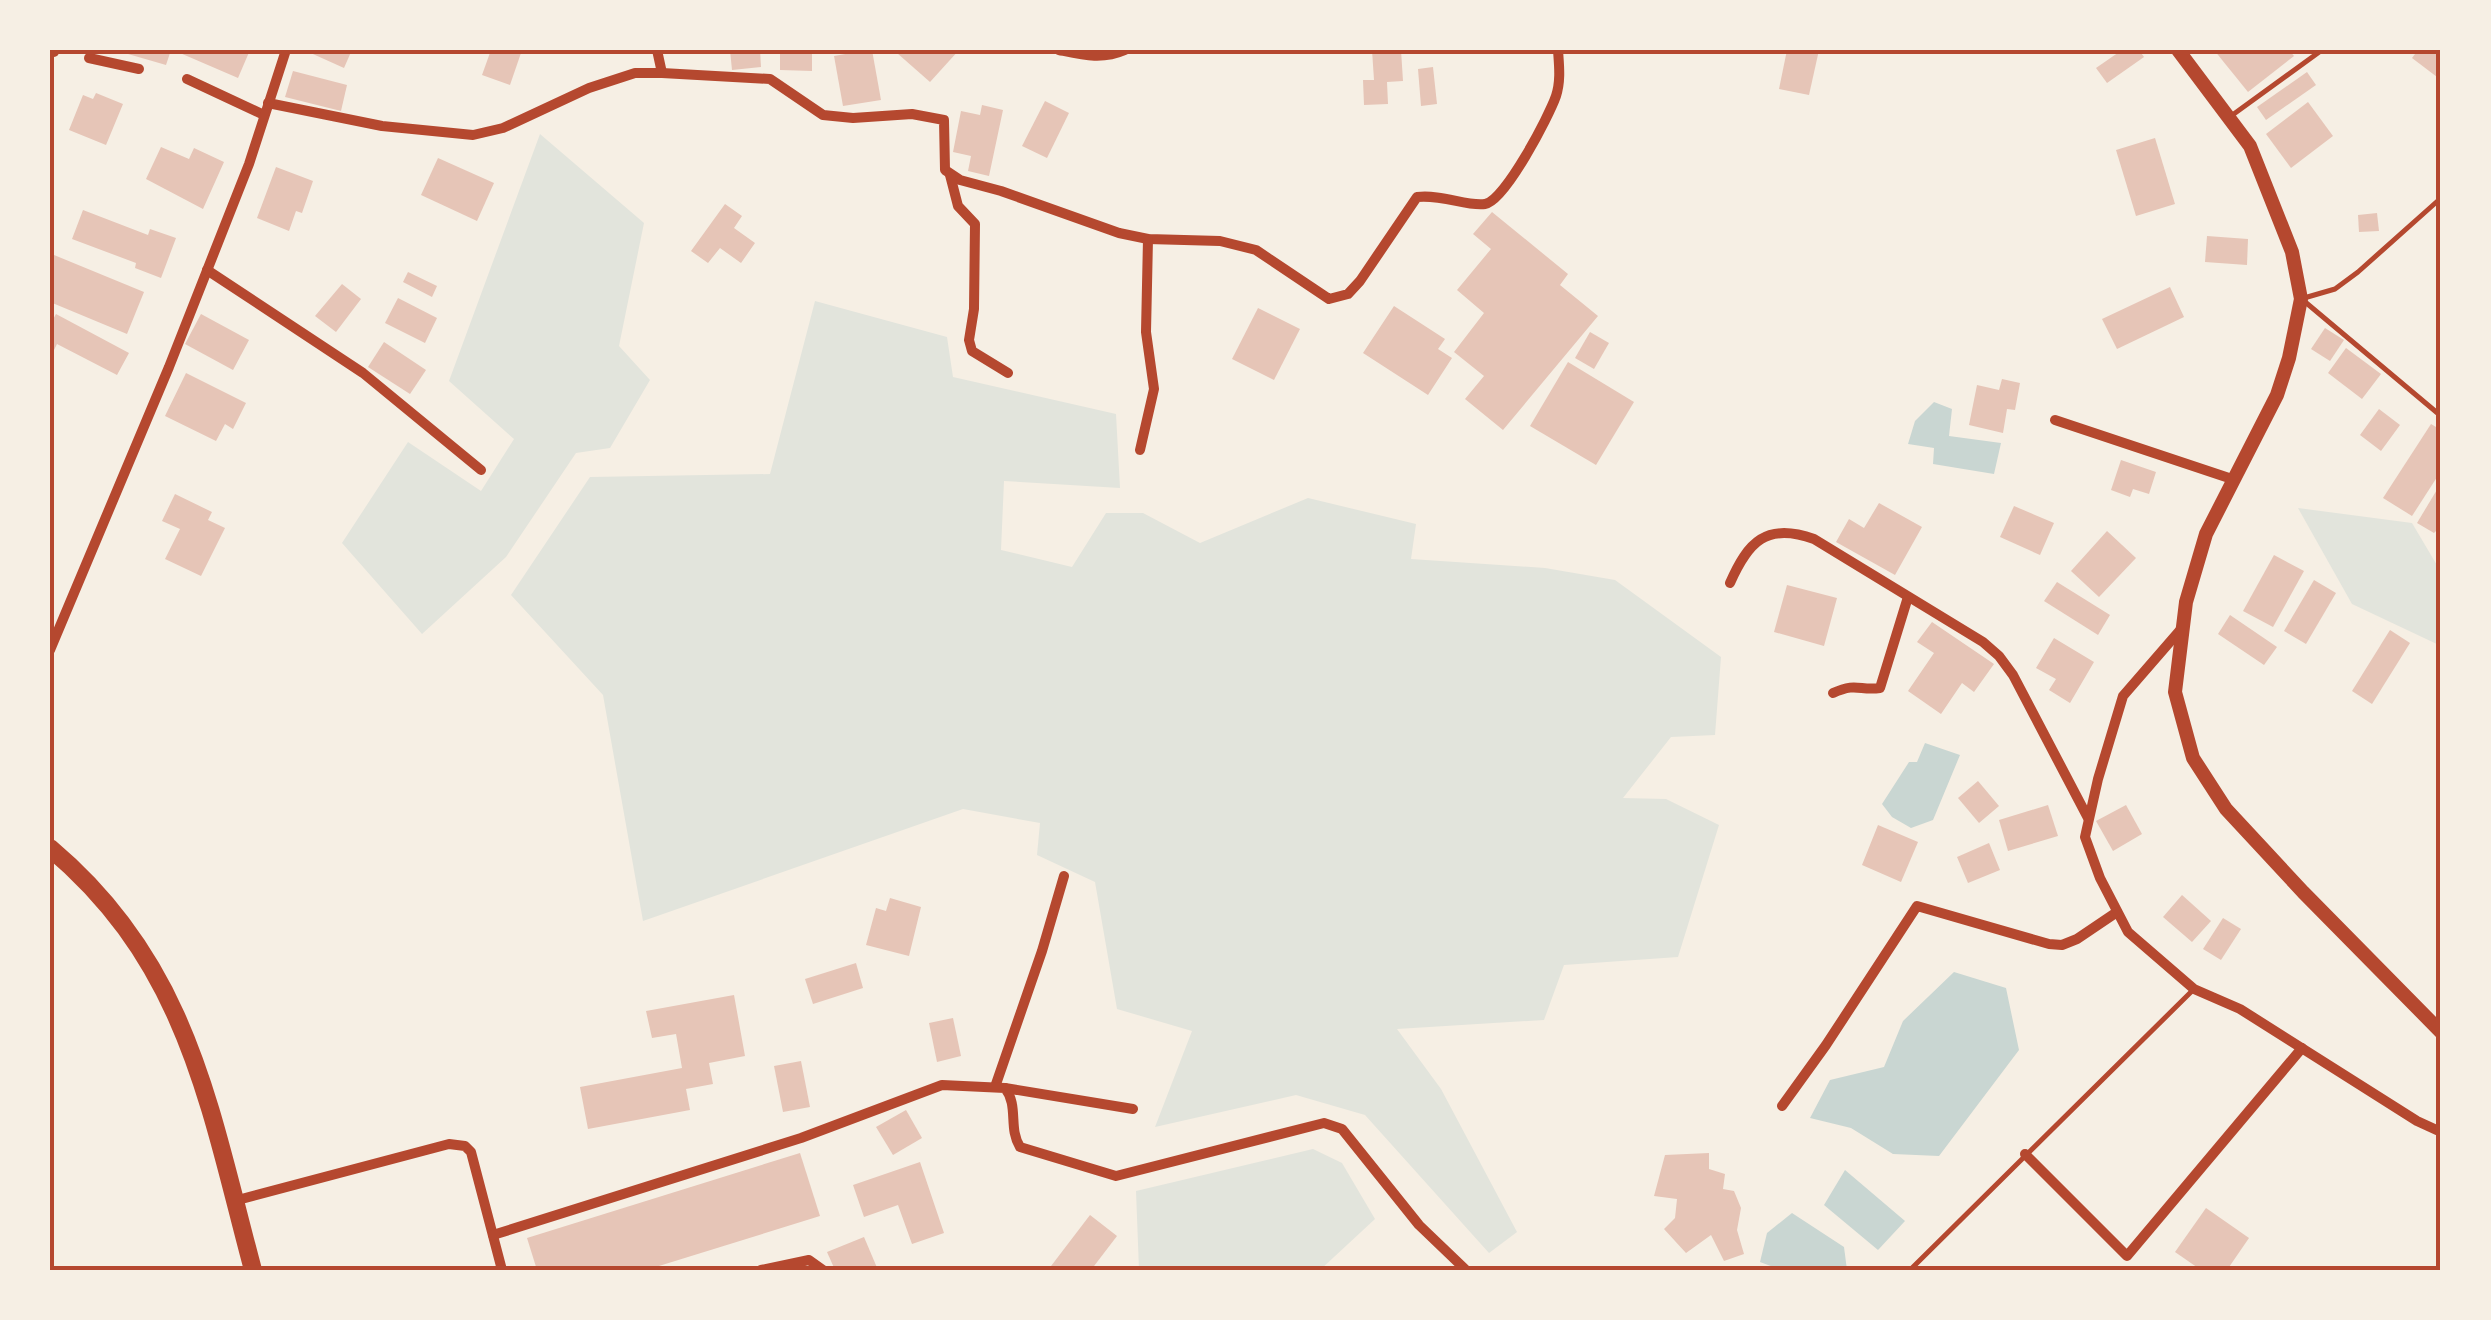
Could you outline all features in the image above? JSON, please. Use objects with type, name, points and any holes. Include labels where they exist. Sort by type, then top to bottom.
[{"type":"highway","points":[[50,848],[114,910],[160,979],[193,1050],[253,1270]]},
{"type":"street","points":[[50,650],[113,505],[249,164],[286,50]]},
{"type":"street","points":[[657,50],[662,74]]},
{"type":"street","points":[[1059,50],[1092,57],[1113,56],[1125,50]]},
{"type":"street","points":[[950,175],[1119,233],[1244,246],[1328,299],[1348,294],[1417,197],[1448,197],[1484,205],[1494,201],[1521,162],[1557,94],[1558,50]]},
{"type":"street","points":[[2178,50],[2250,146],[2292,252],[2301,299],[2277,395],[2206,534],[2182,628],[2175,692],[2193,758],[2226,809],[2441,1032]]},
{"type":"street","points":[[89,58],[140,68]]},
{"type":"street","points":[[188,79],[266,109],[473,135],[503,128],[589,88],[635,73],[770,79],[824,115],[944,120],[944,160],[958,206],[974,224],[974,309],[969,340],[972,351],[1008,373]]},
{"type":"street","points":[[1140,450],[1154,378],[1146,332],[1148,239]]},
{"type":"street","points":[[207,270],[376,383],[482,470]]},
{"type":"street","points":[[2054,420],[2236,478]]},
{"type":"street","points":[[1730,583],[1743,553],[1753,542],[1768,536],[1800,534],[1982,642],[2013,676],[2088,819]]},
{"type":"street","points":[[1833,693],[1856,684],[1880,688],[1908,597]]},
{"type":"street","points":[[2182,628],[2123,696],[2084,836],[2117,912],[2128,932],[2194,989],[2240,1009],[2416,1121],[2441,1132]]},
{"type":"street","points":[[1064,876],[1006,1088],[1013,1100],[1014,1138],[1020,1147],[1116,1176],[1324,1123],[1342,1129],[1419,1225],[1466,1270]]},
{"type":"street","points":[[1782,1106],[1917,906],[2062,945],[2117,912]]},
{"type":"street","points":[[2025,1154],[2127,1256],[2302,1048]]},
{"type":"street","points":[[493,1235],[801,1138],[942,1086],[1006,1088],[1133,1110]]},
{"type":"street","points":[[234,1200],[450,1144],[465,1146],[471,1152],[502,1270]]},
{"type":"street","points":[[761,1270],[808,1260],[823,1270]]},
{"type":"lane","points":[[2229,117],[2322,50]]},
{"type":"lane","points":[[2301,299],[2335,290],[2441,198]]},
{"type":"lane","points":[[2301,299],[2441,416]]},
{"type":"lane","points":[[1910,1270],[2194,989]]},
{"type":"shaded area","points":[[540,134],[644,223],[619,346],[650,380],[610,448],[576,453],[506,557],[422,634],[342,543],[408,442],[481,491],[514,439],[449,381]]},
{"type":"shaded area","points":[[815,301],[947,337],[953,377],[1116,414],[1120,488],[1004,481],[1001,550],[1072,567],[1106,513],[1143,513],[1200,543],[1308,498],[1416,524],[1411,559],[1545,568],[1615,580],[1721,657],[1715,735],[1671,737],[1623,798],[1666,799],[1719,825],[1678,957],[1564,965],[1544,1020],[1397,1029],[1441,1089],[1517,1232],[1489,1253],[1365,1115],[1296,1095],[1155,1127],[1192,1031],[1117,1009],[1095,882],[1037,855],[1040,823],[963,809],[643,921],[603,695],[511,595],[590,477],[770,474]]},
{"type":"shaded area","points":[[1934,402],[1952,409],[1949,436],[2001,443],[1994,474],[1933,464],[1934,448],[1908,444],[1915,421]]},
{"type":"shaded area","points":[[2298,508],[2412,523],[2441,572],[2441,646],[2352,604]]},
{"type":"shaded area","points":[[1925,743],[1960,755],[1933,820],[1911,828],[1892,817],[1882,804],[1909,762],[1917,762]]},
{"type":"shaded area","points":[[1954,972],[2006,988],[2019,1050],[1939,1156],[1893,1154],[1851,1128],[1810,1118],[1830,1080],[1884,1067],[1903,1021]]},
{"type":"shaded area","points":[[1313,1149],[1342,1163],[1375,1219],[1320,1270],[1139,1270],[1136,1191]]},
{"type":"shaded area","points":[[1845,1170],[1905,1221],[1878,1250],[1824,1205]]},
{"type":"shaded area","points":[[1792,1213],[1844,1247],[1847,1270],[1781,1270],[1760,1262],[1767,1233]]},
{"type":"building","points":[[129,50],[171,50],[166,65],[128,54]]},
{"type":"building","points":[[250,50],[238,78],[180,53]]},
{"type":"building","points":[[304,50],[347,50],[351,52],[344,68]]},
{"type":"building","points":[[491,50],[522,50],[510,85],[482,75]]},
{"type":"building","points":[[730,50],[760,50],[761,67],[732,70]]},
{"type":"building","points":[[780,50],[812,50],[812,71],[780,70]]},
{"type":"building","points":[[872,50],[881,100],[843,106],[834,56]]},
{"type":"building","points":[[959,50],[930,82],[897,53]]},
{"type":"building","points":[[1372,50],[1401,50],[1403,81],[1387,82],[1388,104],[1364,105],[1363,80],[1374,80]]},
{"type":"building","points":[[1787,50],[1819,50],[1809,95],[1779,89]]},
{"type":"building","points":[[2122,50],[2139,50],[2144,57],[2107,83],[2096,68]]},
{"type":"building","points":[[2214,50],[2289,50],[2294,56],[2248,92]]},
{"type":"building","points":[[2418,50],[2441,50],[2441,80],[2412,58]]},
{"type":"building","points":[[1433,67],[1437,104],[1421,106],[1418,69]]},
{"type":"building","points":[[293,71],[347,85],[341,111],[285,97]]},
{"type":"building","points":[[2307,72],[2316,85],[2266,120],[2257,107]]},
{"type":"building","points":[[96,93],[123,104],[106,145],[69,130],[83,95],[93,99]]},
{"type":"building","points":[[1045,101],[1069,113],[1047,158],[1022,146]]},
{"type":"building","points":[[2308,102],[2333,136],[2291,168],[2266,134]]},
{"type":"building","points":[[982,105],[1003,110],[989,176],[968,171],[971,156],[953,152],[961,111],[980,115]]},
{"type":"building","points":[[2155,138],[2175,204],[2136,216],[2116,150]]},
{"type":"building","points":[[161,147],[189,159],[194,148],[224,162],[203,209],[146,179]]},
{"type":"building","points":[[438,158],[494,183],[477,221],[421,195]]},
{"type":"building","points":[[276,167],[313,181],[302,213],[296,211],[289,231],[257,218]]},
{"type":"building","points":[[725,204],[742,216],[734,228],[755,243],[741,263],[720,248],[708,263],[691,251]]},
{"type":"building","points":[[83,210],[148,235],[150,229],[176,238],[161,278],[135,268],[136,263],[72,239]]},
{"type":"building","points":[[1492,212],[1568,274],[1560,285],[1598,316],[1503,430],[1465,399],[1484,376],[1454,352],[1484,313],[1457,290],[1491,249],[1473,234]]},
{"type":"building","points":[[2377,213],[2379,231],[2359,232],[2358,215]]},
{"type":"building","points":[[2207,236],[2248,239],[2247,265],[2205,262]]},
{"type":"building","points":[[54,255],[144,292],[127,334],[50,302],[50,264]]},
{"type":"building","points":[[408,272],[437,286],[432,297],[403,282]]},
{"type":"building","points":[[342,284],[361,299],[336,332],[315,316]]},
{"type":"building","points":[[2170,287],[2184,317],[2117,349],[2102,319]]},
{"type":"building","points":[[398,298],[437,318],[425,343],[385,323]]},
{"type":"building","points":[[1394,306],[1445,339],[1438,349],[1452,358],[1428,395],[1363,353]]},
{"type":"building","points":[[1258,308],[1300,329],[1274,380],[1232,359]]},
{"type":"building","points":[[56,314],[129,353],[117,375],[57,344],[54,350],[50,348],[50,325]]},
{"type":"building","points":[[201,314],[249,340],[233,370],[185,344]]},
{"type":"building","points":[[2325,328],[2344,340],[2330,361],[2311,349]]},
{"type":"building","points":[[1590,332],[1609,343],[1594,369],[1575,358]]},
{"type":"building","points":[[384,342],[426,370],[410,394],[368,367]]},
{"type":"building","points":[[2346,348],[2381,374],[2362,399],[2328,373]]},
{"type":"building","points":[[1568,362],[1634,402],[1596,465],[1530,426]]},
{"type":"building","points":[[186,373],[246,403],[233,429],[225,424],[216,441],[165,416]]},
{"type":"building","points":[[2002,379],[2020,383],[2015,410],[2007,409],[2003,433],[1969,425],[1977,385],[1999,390]]},
{"type":"building","points":[[2379,409],[2400,425],[2381,451],[2360,435]]},
{"type":"building","points":[[2431,424],[2441,430],[2441,471],[2412,516],[2383,498]]},
{"type":"building","points":[[2121,460],[2156,472],[2149,494],[2133,489],[2130,497],[2111,490]]},
{"type":"building","points":[[2441,483],[2441,526],[2434,533],[2417,523]]},
{"type":"building","points":[[175,494],[212,512],[208,520],[225,528],[201,576],[165,559],[180,529],[162,521]]},
{"type":"building","points":[[1879,503],[1922,527],[1895,575],[1836,542],[1849,519],[1864,528]]},
{"type":"building","points":[[2014,506],[2054,523],[2040,555],[2000,537]]},
{"type":"building","points":[[2107,531],[2136,558],[2099,597],[2071,571]]},
{"type":"building","points":[[2274,555],[2304,571],[2273,627],[2243,611]]},
{"type":"building","points":[[2314,580],[2336,593],[2306,644],[2284,631]]},
{"type":"building","points":[[2057,582],[2110,615],[2098,635],[2044,601]]},
{"type":"building","points":[[1787,585],[1837,598],[1824,646],[1774,632]]},
{"type":"building","points":[[2230,615],[2277,647],[2264,665],[2218,634]]},
{"type":"building","points":[[1932,622],[1994,664],[1974,692],[1962,683],[1941,714],[1908,691],[1934,653],[1917,642]]},
{"type":"building","points":[[2390,630],[2410,643],[2372,704],[2352,691]]},
{"type":"building","points":[[2054,638],[2094,662],[2070,703],[2049,690],[2056,679],[2036,668]]},
{"type":"building","points":[[1978,781],[1999,806],[1979,823],[1958,798]]},
{"type":"building","points":[[2048,805],[2058,836],[2008,851],[1999,820]]},
{"type":"building","points":[[2126,805],[2142,834],[2113,851],[2096,821]]},
{"type":"building","points":[[1878,825],[1918,842],[1901,882],[1862,865]]},
{"type":"building","points":[[1989,843],[2000,870],[1968,883],[1957,857]]},
{"type":"building","points":[[2182,895],[2211,921],[2192,942],[2163,917]]},
{"type":"building","points":[[890,898],[921,907],[909,956],[866,945],[876,908],[886,911]]},
{"type":"building","points":[[2223,918],[2241,929],[2221,960],[2203,949]]},
{"type":"building","points":[[856,963],[863,988],[813,1004],[805,979]]},
{"type":"building","points":[[734,995],[745,1056],[709,1063],[713,1084],[686,1089],[690,1110],[588,1129],[580,1087],[682,1068],[676,1034],[652,1038],[646,1011]]},
{"type":"building","points":[[953,1018],[961,1056],[937,1062],[929,1023]]},
{"type":"building","points":[[801,1061],[810,1107],[783,1112],[774,1066]]},
{"type":"building","points":[[906,1110],[922,1138],[893,1155],[876,1127]]},
{"type":"building","points":[[800,1153],[820,1216],[646,1270],[537,1270],[527,1238]]},
{"type":"building","points":[[1709,1153],[1709,1169],[1725,1174],[1723,1189],[1734,1191],[1741,1208],[1737,1230],[1744,1254],[1724,1261],[1711,1235],[1686,1253],[1664,1229],[1675,1218],[1677,1199],[1654,1196],[1665,1155]]},
{"type":"building","points":[[920,1162],[944,1233],[912,1244],[898,1205],[864,1217],[853,1185]]},
{"type":"building","points":[[2206,1208],[2249,1238],[2227,1270],[2201,1270],[2175,1252]]},
{"type":"building","points":[[1090,1215],[1117,1236],[1091,1270],[1048,1270]]},
{"type":"building","points":[[864,1237],[878,1270],[835,1270],[827,1252]]}]
